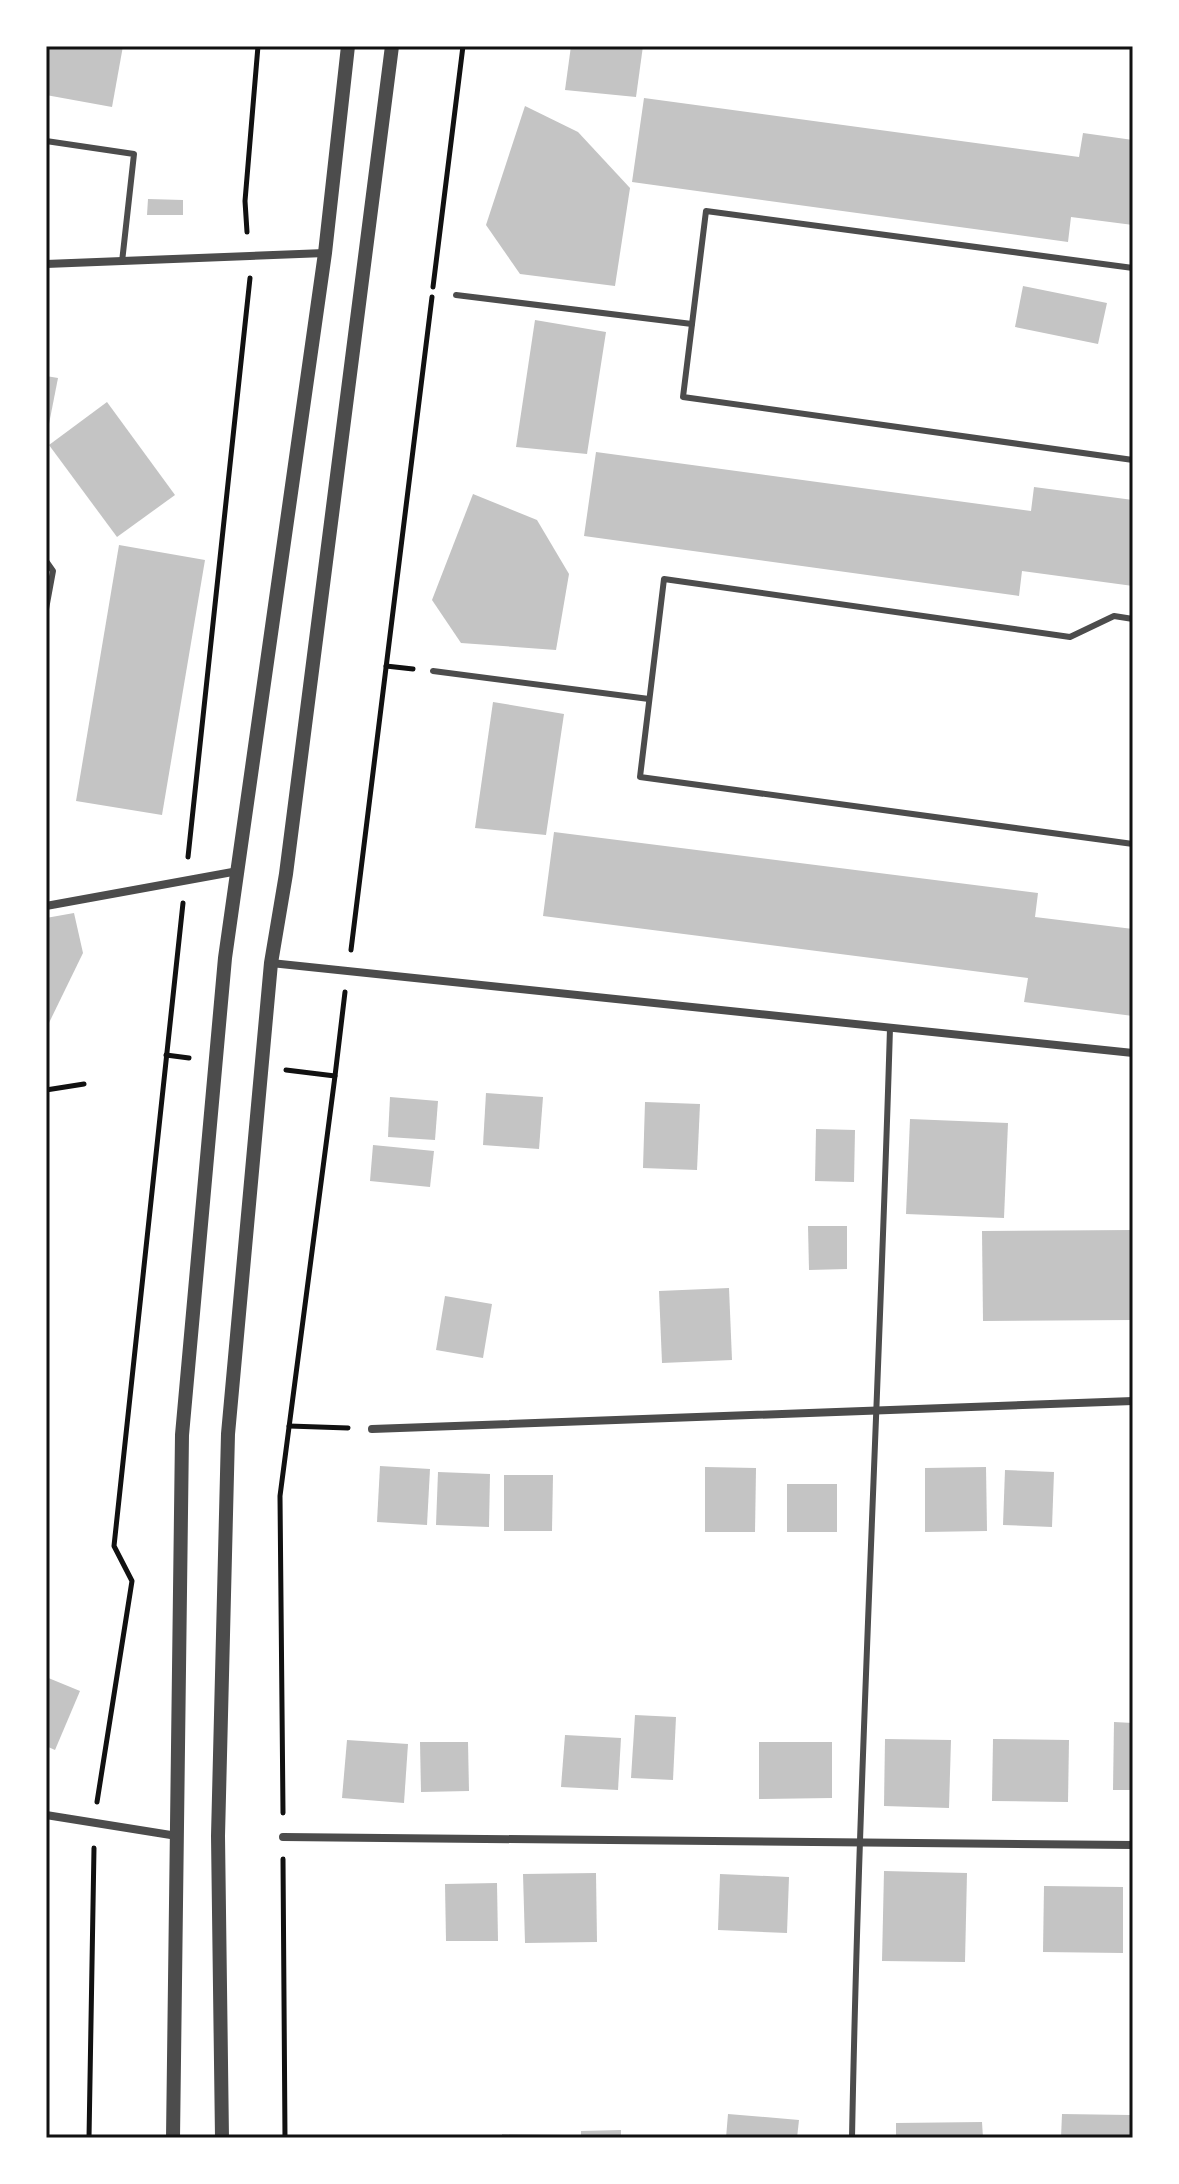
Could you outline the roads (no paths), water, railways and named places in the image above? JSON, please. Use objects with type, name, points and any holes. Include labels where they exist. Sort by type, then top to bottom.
[{"type":"street","points":[[173,2138],[182,1435],[225,958],[241,871],[325,253],[348,46]]},
{"type":"street","points":[[222,2138],[218,1836],[228,1434],[271,963],[286,874],[392,46]]},
{"type":"street","points":[[46,264],[325,253]]},
{"type":"street","points":[[46,906],[241,871]]},
{"type":"street","points":[[271,963],[1133,1053]]},
{"type":"street","points":[[372,1429],[1133,1401]]},
{"type":"street","points":[[46,1815],[177,1836]]},
{"type":"street","points":[[283,1837],[858,1840],[1133,1845]]},
{"type":"lane","points":[[46,141],[134,154],[122,262]]},
{"type":"lane","points":[[1133,268],[706,211],[683,397],[1133,460]]},
{"type":"lane","points":[[456,295],[692,324]]},
{"type":"lane","points":[[46,561],[53,571],[46,609]]},
{"type":"lane","points":[[1133,619],[1114,616],[1070,637],[664,579],[640,777],[1133,844]]},
{"type":"lane","points":[[433,671],[649,699]]},
{"type":"lane","points":[[852,2138],[858,1840],[879,1410],[890,1028]]}]
